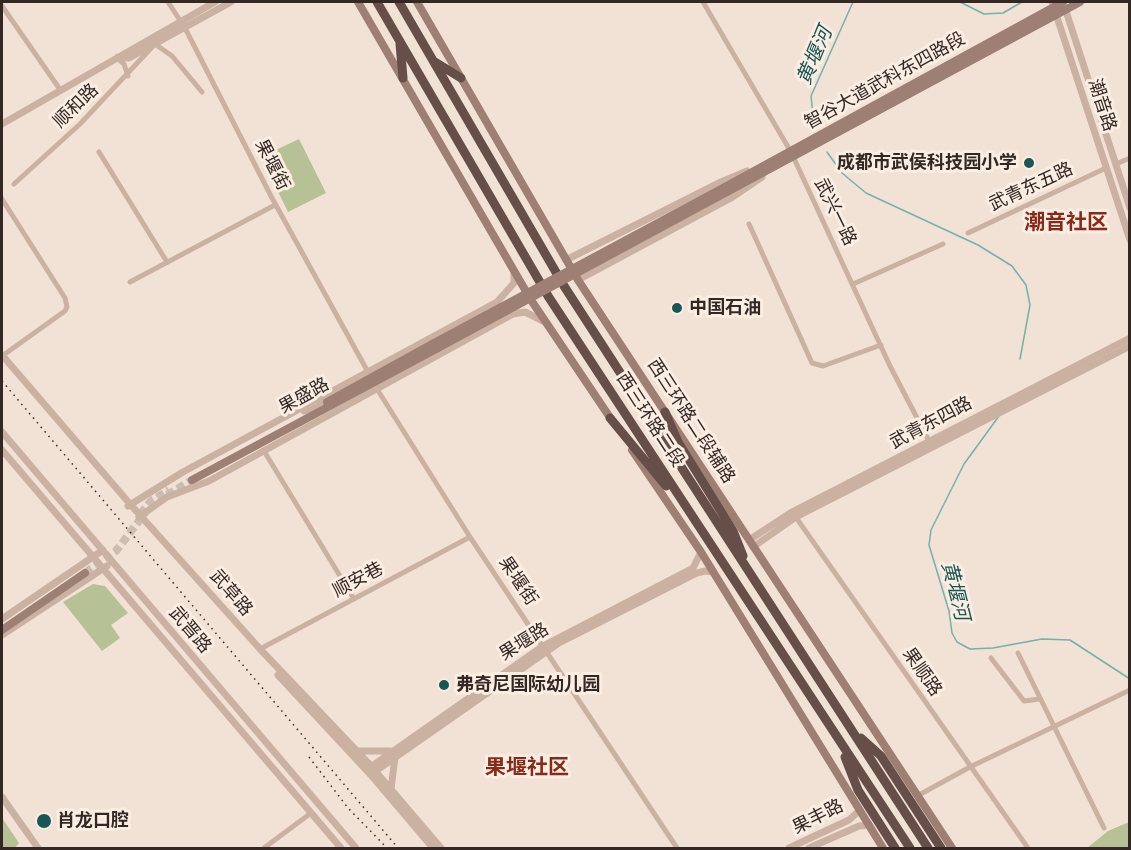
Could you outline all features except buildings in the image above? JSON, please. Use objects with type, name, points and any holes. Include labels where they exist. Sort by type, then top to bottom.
[{"type":"highway","name":"西三环路二段","points":[[376,2],[548,296],[910,849]]},
{"type":"highway","name":"西三环路二段","points":[[399,2],[564,286],[928,849]]},
{"type":"highway","points":[[400,42],[404,78]]},
{"type":"highway","points":[[433,61],[461,78]]},
{"type":"highway","points":[[665,412],[678,442],[733,531],[751,575]]},
{"type":"highway","points":[[610,418],[696,521]]},
{"type":"highway","points":[[852,731],[881,756],[939,845]]},
{"type":"highway","points":[[837,738],[872,821],[895,849]]},
{"type":"main road","points":[[358,2],[514,271],[701,552],[860,810],[872,821],[883,849]]},
{"type":"main road","name":"西三环路二段辅路","points":[[417,2],[578,279],[952,849]]},
{"type":"main road","name":"智谷大道武科东四路段","points":[[767,168],[1054,7],[1080,2]]},
{"type":"main road","name":"果盛路","points":[[191,478],[767,168]]},
{"type":"main road","points":[[2,625],[84,572],[2,630]]},
{"type":"street","name":"果堰街","points":[[168,2],[183,25],[275,205],[368,372]]},
{"type":"street","name":"顺和路","points":[[122,57],[155,44],[215,2]]},
{"type":"street","name":"顺和路","points":[[2,124],[59,88],[231,2]]},
{"type":"street","name":"武兴一路","points":[[702,2],[792,155],[881,345],[929,441]]},
{"type":"street","name":"潮音路","points":[[1064,4],[1130,208]]},
{"type":"street","points":[[2,6],[59,88]]},
{"type":"street","name":"潮音路","points":[[1054,7],[1130,240]]},
{"type":"street","name":"顺和路","points":[[14,184],[128,76],[155,44]]},
{"type":"street","points":[[155,44],[172,56],[202,92]]},
{"type":"street","points":[[122,57],[135,68]]},
{"type":"street","points":[[122,57],[128,76]]},
{"type":"street","points":[[99,152],[167,262]]},
{"type":"street","points":[[1116,164],[1130,158]]},
{"type":"street","points":[[566,260],[721,182],[767,168]]},
{"type":"street","points":[[578,279],[731,198],[767,168]]},
{"type":"street","name":"武青东五路","points":[[968,233],[1106,168]]},
{"type":"street","points":[[2,199],[65,298],[67,307],[65,311],[2,357]]},
{"type":"street","points":[[130,282],[275,205]]},
{"type":"street","points":[[749,224],[812,363],[823,366],[881,345]]},
{"type":"street","points":[[853,284],[943,244]]},
{"type":"street","points":[[129,505],[497,302],[514,283],[514,271]]},
{"type":"street","points":[[140,515],[167,497],[194,488],[264,451],[513,314],[532,314],[548,325]]},
{"type":"street","name":"武青东四路","points":[[751,543],[794,515],[929,441],[1130,338]]},
{"type":"street","name":"武青东四路","points":[[794,515],[1130,346]]},
{"type":"street","name":"武草路","points":[[2,357],[129,505],[260,649],[357,750],[433,849]]},
{"type":"street","points":[[301,430],[347,383]]},
{"type":"street","name":"果堰街","points":[[377,388],[470,537],[677,849]]},
{"type":"street","points":[[295,413],[319,410],[354,401]]},
{"type":"street","name":"武晋路","points":[[2,432],[356,849]]},
{"type":"street","name":"武晋路","points":[[2,450],[341,849]]},
{"type":"street","points":[[264,451],[354,599]]},
{"type":"street","name":"武草路","points":[[140,515],[253,649],[391,789],[441,849]]},
{"type":"street","name":"果顺路","points":[[794,515],[1028,849]]},
{"type":"street","name":"顺安巷","points":[[260,649],[470,537]]},
{"type":"street","points":[[2,619],[103,550]]},
{"type":"street","name":"果堰路","points":[[371,770],[545,649],[693,568],[701,552]]},
{"type":"street","points":[[2,635],[112,562]]},
{"type":"street","name":"果堰路","points":[[545,649],[697,573],[713,572]]},
{"type":"street","points":[[1018,653],[1104,828]]},
{"type":"street","points":[[991,658],[1024,701],[1040,699]]},
{"type":"street","points":[[917,796],[970,766],[1130,690]]},
{"type":"street","points":[[357,750],[394,754],[391,789]]},
{"type":"street","points":[[2,797],[38,849]]},
{"type":"street","name":"果丰路","points":[[789,849],[849,820],[860,810]]},
{"type":"street","points":[[264,849],[310,813]]},
{"type":"street","name":"果丰路","points":[[809,849],[872,821]]},
{"type":"green space","points":[[299,139],[326,193],[288,212],[261,157]]},
{"type":"green space","points":[[93,584],[105,586],[128,613],[111,625],[120,638],[102,651],[63,602]]},
{"type":"green space","points":[[2,818],[19,843],[15,848],[2,848]]},
{"type":"green space","points":[[1129,822],[1129,848],[1087,848],[1108,831]]},
{"type":"waterway","name":"黄堰河","points":[[814,124],[811,96],[853,2]]},
{"type":"waterway","name":"黄堰河","points":[[960,2],[984,14],[1003,13],[1022,2]]},
{"type":"waterway","name":"黄堰河","points":[[827,152],[842,173],[866,193],[978,245],[1012,266],[1026,285],[1030,305],[1020,359]]},
{"type":"waterway","name":"黄堰河","points":[[999,416],[964,464],[931,530],[929,545],[949,611],[952,633],[957,642],[970,649],[993,648],[1042,639],[1070,640],[1130,679]]},
{"type":"tunnel","points":[[167,495],[192,480]]},
{"type":"tunnel","points":[[140,514],[151,501],[169,490]]},
{"type":"tunnel","points":[[85,573],[116,551],[145,513]]},
{"type":"railway","points":[[2,381],[398,848]]},
{"type":"railway","points":[[309,757],[348,808],[387,848]]},
{"type":"place","name":"成都市武侯科技园小学","points":[[1029,163]]},
{"type":"place","name":"中国石油","points":[[677,308]]},
{"type":"place","name":"弗奇尼国际幼儿园","points":[[444,685]]},
{"type":"place","name":"肖龙口腔","points":[[44,821]]},
{"type":"district","name":"潮音社区","points":[[1066,223]]},
{"type":"district","name":"果堰社区","points":[[527,768]]}]
